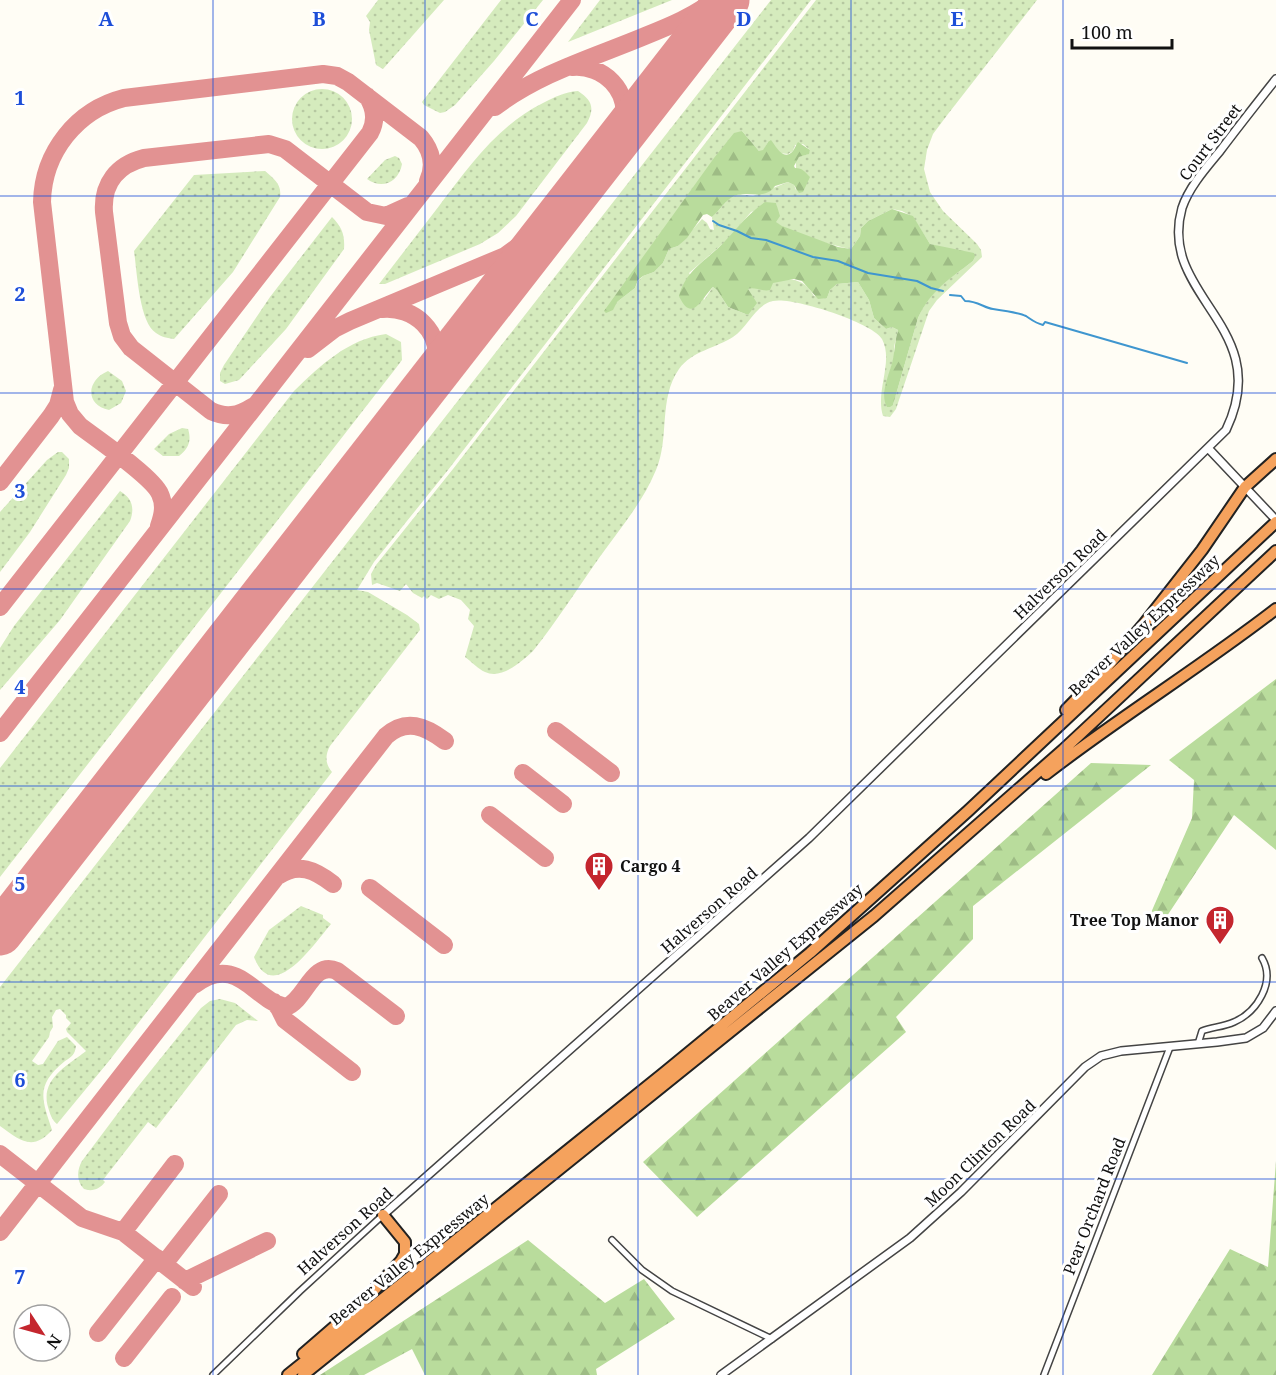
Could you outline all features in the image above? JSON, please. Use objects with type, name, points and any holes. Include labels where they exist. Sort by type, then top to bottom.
[{"type":"highway","points":[[941,836],[1100,675],[1134,637],[1202,550],[1245,488],[1276,459]]},
{"type":"highway","name":"Beaver Valley Expressway","points":[[288,1375],[742,1010],[819,945],[941,836],[1276,521]]},
{"type":"highway","name":"Beaver Valley Expressway","points":[[303,1375],[780,993],[970,833],[1063,750],[1276,551]]},
{"type":"highway","points":[[970,833],[1084,745],[1247,632],[1276,609]]},
{"type":"highway","points":[[279,1375],[363,1302],[401,1261],[405,1254],[405,1242],[383,1215]]},
{"type":"street","name":"Court Street","points":[[1217,304],[1197,279],[1187,261],[1180,238],[1182,210],[1199,177],[1276,79]]},
{"type":"street","points":[[1245,395],[1233,421],[1208,448],[1276,521]]},
{"type":"street","name":"Halverson Road","points":[[213,1375],[307,1283],[781,864],[1208,448]]},
{"type":"street","points":[[1198,1044],[1202,1031],[1236,1021],[1247,1015],[1258,1003],[1269,981],[1268,968],[1262,958]]},
{"type":"street","name":"Moon Clinton Road","points":[[721,1375],[925,1225],[1090,1063],[1114,1052],[1246,1038],[1263,1028],[1276,1011]]},
{"type":"street","name":"Pear Orchard Road","points":[[1044,1375],[1170,1047]]},
{"type":"street","points":[[612,1240],[642,1270],[672,1291],[772,1339]]},
{"type":"green space","points":[[378,0],[444,0],[383,69],[376,65],[369,30],[370,22],[366,16]]},
{"type":"green space","points":[[501,0],[543,0],[455,105],[440,113],[424,105],[422,102]]},
{"type":"green space","points":[[600,0],[672,0],[568,42]]},
{"type":"green space","points":[[771,0],[811,0],[448,470],[374,562],[357,590],[368,592],[407,615],[419,624],[420,630],[330,746],[326,759],[332,772],[109,1061],[57,1124],[51,1117],[48,1107],[47,1097],[51,1081],[86,1051],[67,1032],[66,1029],[71,1023],[66,1015],[60,1009],[56,1010],[52,1017],[53,1027],[49,1037],[32,1061],[38,1065],[43,1064],[58,1041],[67,1037],[76,1046],[73,1055],[49,1077],[45,1085],[45,1109],[52,1130],[39,1141],[26,1142],[13,1136],[0,1126],[0,987]]},
{"type":"green space","points":[[816,0],[1037,0],[933,134],[927,150],[924,169],[930,192],[943,211],[977,244],[982,257],[937,300],[929,311],[896,409],[890,417],[883,416],[881,406],[886,357],[882,339],[876,333],[849,319],[813,307],[783,301],[767,303],[733,337],[697,354],[679,369],[669,393],[663,445],[651,482],[630,516],[533,651],[505,672],[498,674],[485,672],[465,657],[474,626],[468,619],[470,610],[461,600],[448,595],[439,599],[431,595],[427,599],[424,596],[422,598],[413,593],[406,584],[400,591],[377,583],[372,585],[371,574],[376,565]],"holes":[[[742,131],[759,151],[763,151],[768,142],[779,153],[788,154],[793,151],[795,145],[803,144],[810,150],[808,154],[799,157],[796,161],[796,190],[794,185],[788,182],[753,196],[740,194],[731,197],[712,217],[714,230],[710,229],[702,219],[678,246],[669,249],[663,263],[654,272],[643,276],[635,288],[617,302]],[[776,203],[775,222],[801,235],[833,245],[851,249],[860,236],[861,228],[868,221],[892,209],[913,217],[930,244],[975,257],[942,285],[923,308],[918,318],[893,405],[885,389],[894,357],[898,330],[892,327],[886,329],[874,318],[869,300],[858,282],[837,284],[830,290],[827,298],[814,296],[808,288],[794,280],[778,281],[747,289],[754,299],[748,315],[728,307],[713,287],[704,300],[689,273],[727,240],[751,212]]]},
{"type":"green space","points":[[322,89],[343,98],[352,119],[343,140],[322,149],[301,140],[292,119],[301,98]]},
{"type":"green space","points":[[578,91],[591,105],[587,123],[516,216],[498,233],[480,244],[385,284],[379,284],[461,177],[498,135],[527,112],[543,103]]},
{"type":"green space","points":[[742,131],[759,151],[763,150],[771,140],[780,152],[786,155],[793,151],[798,142],[810,150],[809,154],[799,157],[794,166],[810,177],[803,192],[799,193],[794,185],[788,182],[775,186],[766,193],[739,194],[728,200],[712,217],[707,214],[703,215],[687,238],[678,246],[669,249],[663,263],[654,272],[638,280],[635,288],[617,302],[613,310],[606,313],[604,311],[714,158],[734,133]]},
{"type":"green space","points":[[395,156],[402,164],[394,180],[378,184],[367,179],[385,160]]},
{"type":"green space","points":[[265,171],[279,185],[280,197],[233,272],[174,339],[158,334],[150,327],[142,307],[134,251],[194,175]]},
{"type":"green space","points":[[765,202],[776,203],[780,216],[776,222],[782,226],[838,247],[851,249],[860,236],[861,228],[868,221],[892,209],[913,216],[930,244],[974,253],[973,261],[942,286],[923,308],[918,318],[893,405],[890,407],[887,407],[884,396],[898,330],[892,327],[886,329],[874,318],[869,300],[858,282],[837,284],[830,290],[827,298],[818,299],[802,281],[794,279],[773,283],[770,290],[750,288],[748,289],[757,303],[748,315],[728,307],[713,287],[692,309],[684,304],[679,296],[682,287],[698,265]]},
{"type":"green space","points":[[332,217],[342,231],[344,249],[286,329],[239,380],[225,384],[220,381],[220,373],[224,365],[270,297]]},
{"type":"green space","points":[[386,334],[401,342],[402,360],[0,877],[0,768],[294,391],[347,347],[359,341]]},
{"type":"green space","points":[[108,371],[122,381],[126,391],[121,403],[109,410],[95,403],[91,392],[96,380]]},
{"type":"green space","points":[[182,428],[188,429],[189,441],[185,451],[179,456],[163,456],[154,449],[169,434]]},
{"type":"green space","points":[[58,452],[62,452],[69,459],[66,475],[30,532],[0,572],[0,512],[47,460]]},
{"type":"green space","points":[[120,491],[131,504],[130,521],[60,620],[0,690],[0,648],[14,626]]},
{"type":"green space","points":[[1276,679],[1276,850],[1234,815],[1163,922],[1150,915],[1192,818],[1194,780],[1169,760]]},
{"type":"green space","points":[[1091,763],[1151,765],[973,906],[973,939],[896,1017],[906,1032],[697,1217],[643,1162]]},
{"type":"green space","points":[[301,906],[323,915],[323,918],[331,924],[294,966],[283,973],[272,975],[262,971],[254,957],[269,930]]},
{"type":"green space","points":[[220,999],[235,1003],[258,1021],[247,1020],[236,1025],[156,1128],[148,1122],[103,1180],[105,1182],[93,1190],[84,1189],[78,1175],[82,1161],[201,1008],[210,1001]]},
{"type":"green space","points":[[1276,1161],[1276,1375],[1152,1375],[1230,1249],[1268,1267]]},
{"type":"green space","points":[[528,1240],[605,1303],[644,1279],[675,1319],[596,1369],[597,1375],[425,1375],[412,1349],[364,1375],[320,1375]]},
{"type":"waterway","points":[[713,221],[751,238],[766,240],[813,257],[838,261],[868,273],[917,281],[943,291]]},
{"type":"waterway","points":[[950,295],[961,296],[965,301],[990,308],[1023,315],[1043,325],[1045,322],[1187,363]]},
{"type":"taxiway","points":[[0,733],[572,0]]},
{"type":"taxiway","points":[[495,107],[549,75],[673,24],[715,0]]},
{"type":"taxiway","points":[[572,67],[583,67],[604,75],[619,90],[623,100],[622,128],[603,159]]},
{"type":"taxiway","points":[[159,526],[163,506],[162,498],[155,487],[136,468],[80,426],[70,414],[65,402],[42,202],[49,166],[66,136],[92,112],[124,98],[323,74],[337,76],[348,82],[421,138],[428,148],[431,159],[428,181]]},
{"type":"taxiway","points":[[0,607],[370,133],[374,123],[374,114],[367,96]]},
{"type":"taxiway","points":[[252,407],[232,415],[222,415],[211,411],[131,348],[122,336],[118,323],[104,212],[106,193],[113,177],[126,165],[144,158],[269,144],[285,149],[367,212],[386,216],[408,206]]},
{"type":"taxiway","points":[[308,349],[334,329],[350,321],[505,256],[542,229],[584,183]]},
{"type":"taxiway","points":[[382,309],[394,309],[415,317],[424,324],[435,342],[435,365],[426,385],[414,402]]},
{"type":"taxiway","points":[[0,482],[51,416],[58,405],[62,390]]},
{"type":"taxiway","points":[[0,1232],[386,736],[401,727],[416,726],[430,731],[445,741]]},
{"type":"taxiway","points":[[556,731],[611,773]]},
{"type":"taxiway","points":[[523,773],[563,804]]},
{"type":"taxiway","points":[[490,815],[545,858]]},
{"type":"taxiway","points":[[278,876],[292,869],[306,870],[320,875],[333,884]]},
{"type":"taxiway","points":[[370,888],[444,945]]},
{"type":"taxiway","points":[[194,985],[209,976],[222,974],[234,976],[245,981],[275,1003],[286,1007],[299,997],[315,976],[328,969],[337,971],[396,1016]]},
{"type":"taxiway","points":[[274,1002],[285,1020],[352,1072]]},
{"type":"taxiway","points":[[0,1154],[82,1218],[123,1232],[193,1287]]},
{"type":"taxiway","points":[[123,1232],[175,1164]]},
{"type":"taxiway","points":[[164,1264],[219,1194]]},
{"type":"taxiway","points":[[185,1281],[267,1241]]},
{"type":"taxiway","points":[[98,1333],[157,1258]]},
{"type":"taxiway","points":[[124,1358],[172,1297]]},
{"type":"runway","points":[[0,933],[727,0]]},
{"type":"place","name":"Cargo 4","points":[[599,892]]},
{"type":"place","name":"Tree Top Manor","points":[[1220,946]]}]
